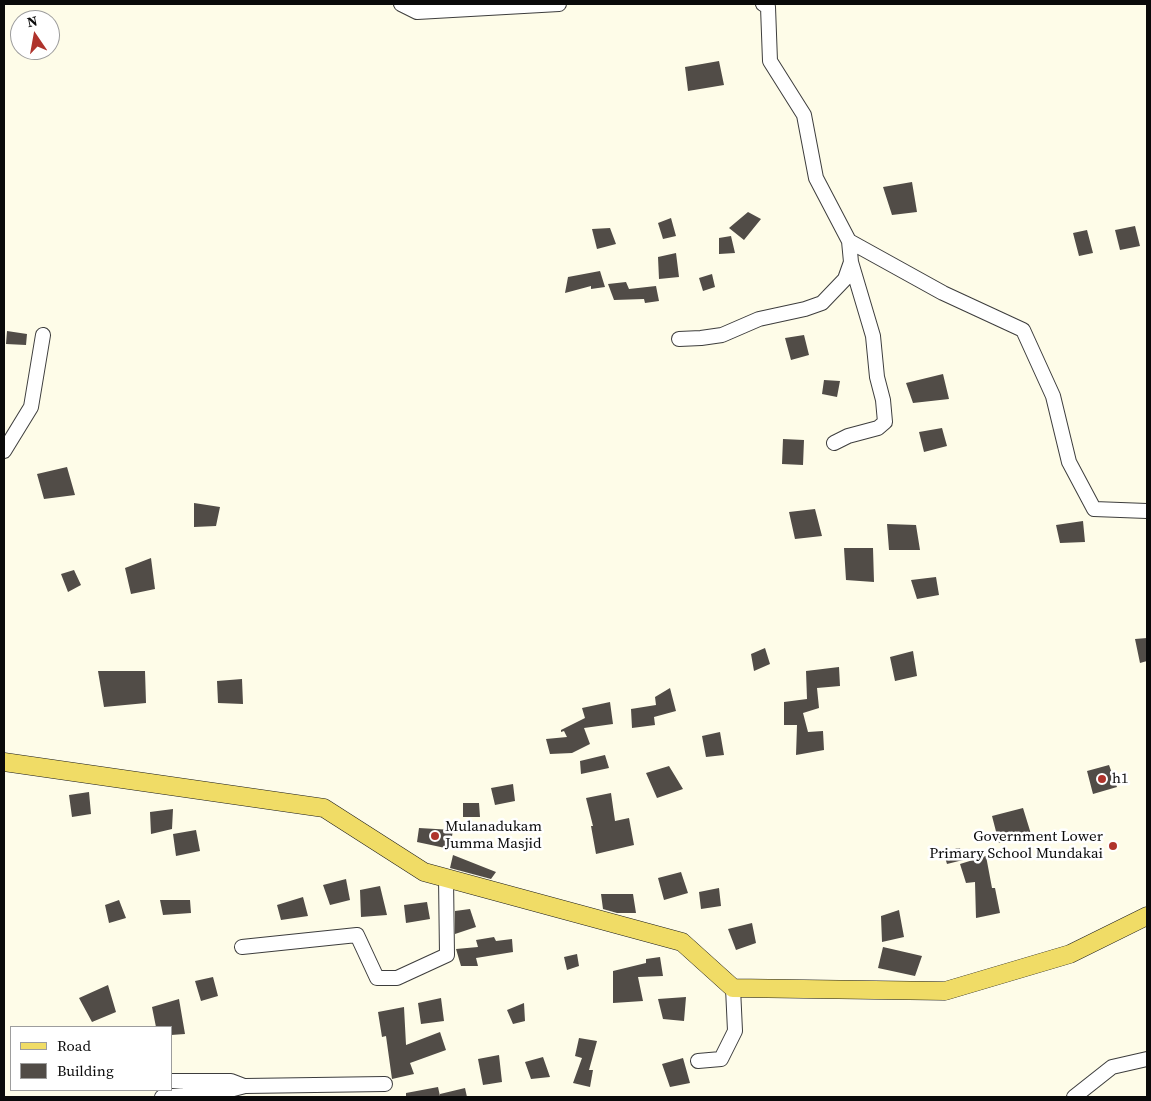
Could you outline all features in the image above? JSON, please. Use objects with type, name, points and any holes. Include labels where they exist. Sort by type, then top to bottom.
[{"type":"main road","points":[[4,762],[324,808],[424,872],[682,942],[732,988],[945,990],[1070,954],[1147,916]]},
{"type":"street","points":[[401,4],[418,12],[560,4]]},
{"type":"street","points":[[764,4],[768,7],[770,61],[804,114],[816,178],[849,241],[851,262],[873,336],[885,422],[878,428],[848,436],[834,443]]},
{"type":"street","points":[[849,241],[943,293],[1023,330],[1053,396],[1069,462],[1094,509],[1147,511]]},
{"type":"street","points":[[679,339],[702,338],[722,334],[759,319],[805,309],[822,302],[845,279],[851,262]]},
{"type":"street","points":[[4,450],[31,407],[43,335]]},
{"type":"street","points":[[242,947],[357,935],[377,978],[397,978],[447,955],[446,878]]},
{"type":"street","points":[[698,1061],[721,1059],[736,1031],[732,988]]},
{"type":"street","points":[[1074,1097],[1112,1067],[1147,1059]]},
{"type":"street","points":[[172,1081],[231,1081],[245,1086]]},
{"type":"street","points":[[162,1097],[184,1095],[202,1090],[214,1081]]},
{"type":"street","points":[[203,1097],[245,1086],[385,1084]]},
{"type":"building","points":[[719,61],[724,85],[688,91],[685,67]]},
{"type":"building","points":[[912,182],[917,212],[892,215],[883,187]]},
{"type":"building","points":[[748,212],[761,219],[744,240],[729,228]]},
{"type":"building","points":[[671,218],[676,236],[663,239],[658,223]]},
{"type":"building","points":[[1135,226],[1140,246],[1120,250],[1115,230]]},
{"type":"building","points":[[610,228],[616,244],[597,249],[592,229]]},
{"type":"building","points":[[1087,230],[1093,253],[1079,256],[1073,233]]},
{"type":"building","points":[[731,236],[735,253],[719,254],[719,238]]},
{"type":"building","points":[[676,253],[679,277],[659,279],[658,257]]},
{"type":"building","points":[[600,271],[605,287],[591,289],[591,286],[565,293],[568,277]]},
{"type":"building","points":[[712,274],[715,287],[703,291],[699,278]]},
{"type":"building","points":[[626,282],[629,289],[656,286],[659,301],[645,303],[644,299],[614,300],[608,284]]},
{"type":"building","points":[[7,331],[27,334],[26,345],[6,344]]},
{"type":"building","points":[[804,335],[809,355],[791,360],[785,338]]},
{"type":"building","points":[[943,374],[949,399],[913,403],[906,383]]},
{"type":"building","points":[[824,380],[840,381],[837,397],[822,394]]},
{"type":"building","points":[[942,428],[947,446],[924,452],[919,432]]},
{"type":"building","points":[[783,439],[804,440],[803,465],[782,464]]},
{"type":"building","points":[[67,467],[75,495],[44,499],[37,474]]},
{"type":"building","points":[[194,503],[220,507],[216,526],[194,527]]},
{"type":"building","points":[[815,509],[822,536],[795,539],[789,512]]},
{"type":"building","points":[[1083,521],[1085,542],[1060,543],[1056,525]]},
{"type":"building","points":[[887,524],[916,525],[920,550],[889,550]]},
{"type":"building","points":[[844,548],[873,548],[874,582],[846,580]]},
{"type":"building","points":[[151,558],[155,589],[131,594],[125,568]]},
{"type":"building","points":[[74,570],[81,585],[68,592],[61,574]]},
{"type":"building","points":[[936,577],[939,595],[917,599],[911,580]]},
{"type":"building","points":[[1147,638],[1147,661],[1140,663],[1135,639]]},
{"type":"building","points":[[765,648],[770,664],[754,671],[751,654]]},
{"type":"building","points":[[913,651],[917,676],[895,681],[890,657]]},
{"type":"building","points":[[839,667],[840,686],[817,688],[819,708],[803,713],[808,732],[823,731],[824,750],[796,755],[797,725],[784,725],[784,702],[807,699],[806,671]]},
{"type":"building","points":[[98,671],[145,671],[146,703],[104,707]]},
{"type":"building","points":[[242,679],[243,704],[218,703],[217,681]]},
{"type":"building","points":[[670,688],[676,711],[654,717],[655,725],[632,728],[631,709],[656,705],[655,697]]},
{"type":"building","points":[[610,702],[613,724],[584,728],[590,744],[572,753],[550,754],[546,739],[567,737],[564,731],[561,732],[561,730],[585,718],[582,708]]},
{"type":"building","points":[[720,732],[724,755],[706,757],[702,736]]},
{"type":"building","points":[[605,755],[609,768],[581,774],[580,761]]},
{"type":"building","name":"h1","points":[[1109,765],[1117,787],[1093,794],[1087,771]]},
{"type":"building","points":[[669,766],[683,789],[657,798],[646,773]]},
{"type":"building","points":[[513,784],[515,801],[495,805],[491,788]]},
{"type":"building","points":[[89,792],[91,814],[72,817],[69,795]]},
{"type":"building","points":[[611,793],[615,821],[629,818],[634,845],[596,854],[591,826],[593,826],[586,798]]},
{"type":"building","points":[[463,803],[479,803],[480,817],[463,817]]},
{"type":"building","points":[[1023,808],[1031,834],[999,843],[992,816]]},
{"type":"building","points":[[173,809],[172,829],[151,834],[150,812]]},
{"type":"building","name":"Mulanadukam Jumma Masjid","points":[[419,828],[453,830],[450,849],[417,842]]},
{"type":"building","points":[[196,830],[200,851],[176,856],[173,834]]},
{"type":"building","points":[[960,848],[963,860],[947,864],[943,851]]},
{"type":"building","points":[[453,855],[496,872],[491,879],[450,868]]},
{"type":"building","points":[[986,856],[992,888],[995,888],[1000,913],[976,918],[975,882],[966,883],[960,864]]},
{"type":"building","points":[[681,872],[688,893],[664,900],[658,878]]},
{"type":"building","points":[[346,879],[350,900],[330,905],[323,885]]},
{"type":"building","points":[[380,886],[387,915],[361,917],[360,890]]},
{"type":"building","points":[[719,888],[721,906],[701,909],[699,892]]},
{"type":"building","points":[[601,894],[633,894],[636,913],[617,913],[603,909]]},
{"type":"building","points":[[303,897],[308,916],[281,920],[277,905]]},
{"type":"building","points":[[119,900],[126,918],[109,923],[105,905]]},
{"type":"building","points":[[160,900],[190,900],[191,913],[163,915]]},
{"type":"building","points":[[427,902],[430,919],[406,923],[404,905]]},
{"type":"building","points":[[470,909],[476,927],[455,934],[455,911]]},
{"type":"building","points":[[899,910],[904,937],[882,942],[881,916]]},
{"type":"building","points":[[752,923],[756,943],[736,950],[728,929]]},
{"type":"building","points":[[494,937],[496,941],[512,939],[513,952],[476,958],[478,966],[461,966],[456,949],[478,947],[476,940]]},
{"type":"building","points":[[883,947],[922,956],[915,976],[878,968]]},
{"type":"building","points":[[577,954],[579,966],[567,970],[564,957]]},
{"type":"building","points":[[660,957],[663,976],[638,977],[643,1001],[613,1003],[613,971],[646,963],[646,959]]},
{"type":"building","points":[[213,977],[218,996],[201,1001],[195,981]]},
{"type":"building","points":[[108,985],[116,1012],[92,1022],[79,998]]},
{"type":"building","points":[[686,997],[684,1021],[663,1019],[658,999]]},
{"type":"building","points":[[441,998],[444,1021],[421,1024],[418,1003]]},
{"type":"building","points":[[179,999],[185,1034],[172,1035],[172,1026],[156,1026],[152,1007]]},
{"type":"building","points":[[524,1003],[525,1021],[513,1024],[507,1010]]},
{"type":"building","points":[[404,1007],[406,1045],[440,1032],[446,1050],[410,1063],[414,1074],[392,1079],[386,1036],[382,1037],[378,1012]]},
{"type":"building","points":[[579,1038],[597,1041],[589,1070],[593,1070],[590,1087],[573,1083],[582,1058],[575,1056]]},
{"type":"building","points":[[499,1055],[502,1082],[483,1085],[478,1059]]},
{"type":"building","points":[[543,1057],[550,1077],[531,1079],[525,1062]]},
{"type":"building","points":[[683,1058],[690,1083],[670,1087],[662,1064]]},
{"type":"building","points":[[438,1087],[440,1096],[440,1094],[465,1088],[467,1097],[406,1097],[406,1093]]},
{"type":"place","name":"h1","points":[[1102,779]]},
{"type":"place","name":"Mulanadukam Jumma Masjid","points":[[435,836]]},
{"type":"place","name":"Government Lower Primary School Mundakai","points":[[1113,846]]}]
